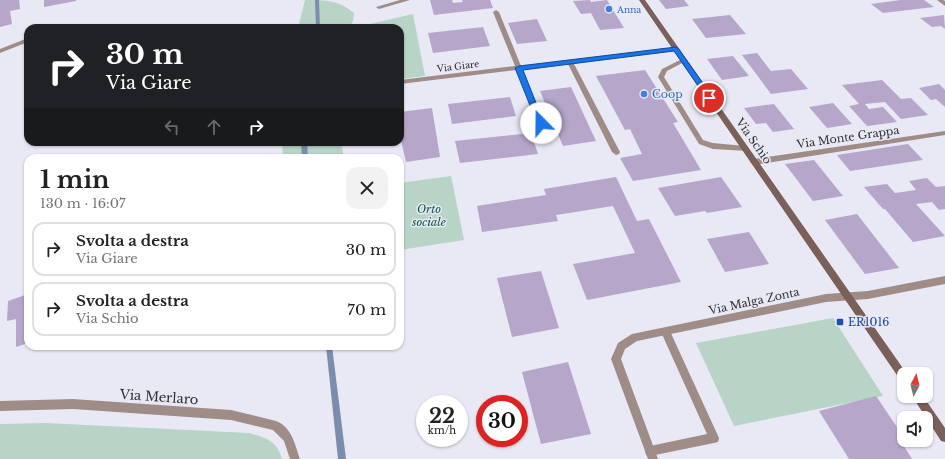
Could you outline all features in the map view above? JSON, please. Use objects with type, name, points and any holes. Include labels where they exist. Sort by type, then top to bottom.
[{"type":"street","points":[[379,7],[406,0]]},
{"type":"street","name":"Via Schio","points":[[642,0],[897,368]]},
{"type":"street","points":[[940,0],[945,4]]},
{"type":"street","points":[[496,12],[541,123]]},
{"type":"street","points":[[0,51],[24,42]]},
{"type":"street","name":"Via Giare","points":[[404,82],[676,49]]},
{"type":"street","points":[[684,60],[664,70],[661,77],[701,142],[713,146],[745,148]]},
{"type":"street","points":[[570,62],[616,152]]},
{"type":"street","name":"Via Monte Grappa","points":[[754,162],[945,133]]},
{"type":"street","points":[[848,296],[868,295],[945,280]]},
{"type":"street","name":"Via Malga Zonta","points":[[666,332],[714,438],[651,455],[616,359],[621,346],[635,337],[666,332],[819,300],[848,296]]},
{"type":"street","points":[[922,403],[945,437]]},
{"type":"street","name":"Via Merlaro","points":[[0,406],[73,404],[231,415],[276,426],[288,438],[295,459]]},
{"type":"green space","points":[[305,0],[337,3],[343,5],[354,13],[351,24],[299,24]]},
{"type":"green space","points":[[413,14],[425,76],[404,79],[404,24],[370,24]]},
{"type":"green space","points":[[282,146],[342,146],[343,154],[283,154]]},
{"type":"green space","name":"Orto sociale","points":[[451,176],[464,240],[404,249],[404,182]]},
{"type":"green space","points":[[833,318],[883,396],[734,426],[696,343]]},
{"type":"green space","points":[[46,423],[249,433],[266,438],[274,444],[282,459],[0,459],[0,424]]},
{"type":"building","points":[[0,0],[19,0],[20,9],[10,11],[12,24],[0,27]]},
{"type":"building","points":[[44,0],[76,0],[76,1],[44,7]]},
{"type":"building","points":[[430,0],[452,0],[453,3],[463,2],[462,0],[490,0],[493,8],[434,15]]},
{"type":"building","points":[[590,0],[591,2],[607,0],[624,28],[600,30],[591,13],[581,14],[573,1]]},
{"type":"building","points":[[659,0],[684,0],[689,6],[666,9]]},
{"type":"building","points":[[901,0],[924,0],[934,7],[883,13],[871,4]]},
{"type":"building","points":[[730,15],[746,34],[706,38],[692,19]]},
{"type":"building","points":[[944,15],[945,29],[941,26],[932,27],[920,18]]},
{"type":"building","points":[[537,19],[547,41],[517,44],[508,23]]},
{"type":"building","points":[[483,27],[490,46],[433,53],[428,33]]},
{"type":"building","points":[[757,53],[771,71],[791,69],[808,89],[771,94],[742,55]]},
{"type":"building","points":[[733,56],[749,76],[722,80],[707,59]]},
{"type":"building","points":[[645,70],[678,122],[673,123],[701,170],[633,181],[620,158],[642,154],[630,129],[625,130],[596,76]]},
{"type":"building","points":[[882,80],[901,99],[911,98],[928,115],[901,119],[885,102],[865,104],[869,109],[883,107],[897,122],[867,126],[849,106],[859,104],[842,85]]},
{"type":"building","points":[[939,84],[945,90],[945,107],[936,99],[931,100],[919,88]]},
{"type":"building","points":[[571,87],[596,141],[563,146],[540,91]]},
{"type":"building","points":[[510,97],[516,116],[452,124],[448,104]]},
{"type":"building","points":[[833,103],[852,124],[827,128],[809,107]]},
{"type":"building","points":[[774,104],[794,129],[773,132],[766,123],[756,124],[744,108]]},
{"type":"building","points":[[432,108],[440,157],[406,162],[402,146],[404,146],[404,112]]},
{"type":"building","points":[[531,133],[538,154],[460,163],[455,141]]},
{"type":"building","points":[[908,144],[923,160],[850,171],[837,155]]},
{"type":"building","points":[[814,160],[843,196],[813,201],[785,164]]},
{"type":"building","points":[[616,177],[637,221],[649,219],[681,282],[587,300],[573,264],[635,253],[613,206],[556,215],[558,221],[482,232],[477,206],[546,195],[544,189]]},
{"type":"building","points":[[721,177],[742,207],[707,213],[705,211],[675,216],[658,188]]},
{"type":"building","points":[[927,178],[936,187],[945,186],[945,209],[939,210],[932,202],[916,204],[945,236],[913,242],[864,187],[887,184],[895,193],[916,190],[909,181]]},
{"type":"building","points":[[857,214],[899,268],[865,274],[825,220]]},
{"type":"building","points":[[749,232],[769,264],[725,272],[707,239]]},
{"type":"building","points":[[541,271],[559,328],[512,337],[497,278]]},
{"type":"building","points":[[24,295],[24,344],[16,347],[16,319],[7,321],[8,301]]},
{"type":"building","points":[[568,362],[591,434],[541,444],[522,372]]},
{"type":"building","points":[[876,396],[897,427],[897,447],[904,447],[912,459],[849,459],[819,411]]},
{"type":"waterway","points":[[317,0],[318,24]]},
{"type":"waterway","points":[[304,146],[305,154]]},
{"type":"waterway","points":[[329,350],[342,459]]},
{"type":"place","name":"Anna","points":[[609,9]]},
{"type":"place","name":"Coop","points":[[644,94]]},
{"type":"place","name":"ER1016","points":[[840,322]]},
{"type":"route","points":[[541,123],[519,68],[676,49],[709,98]]}]
